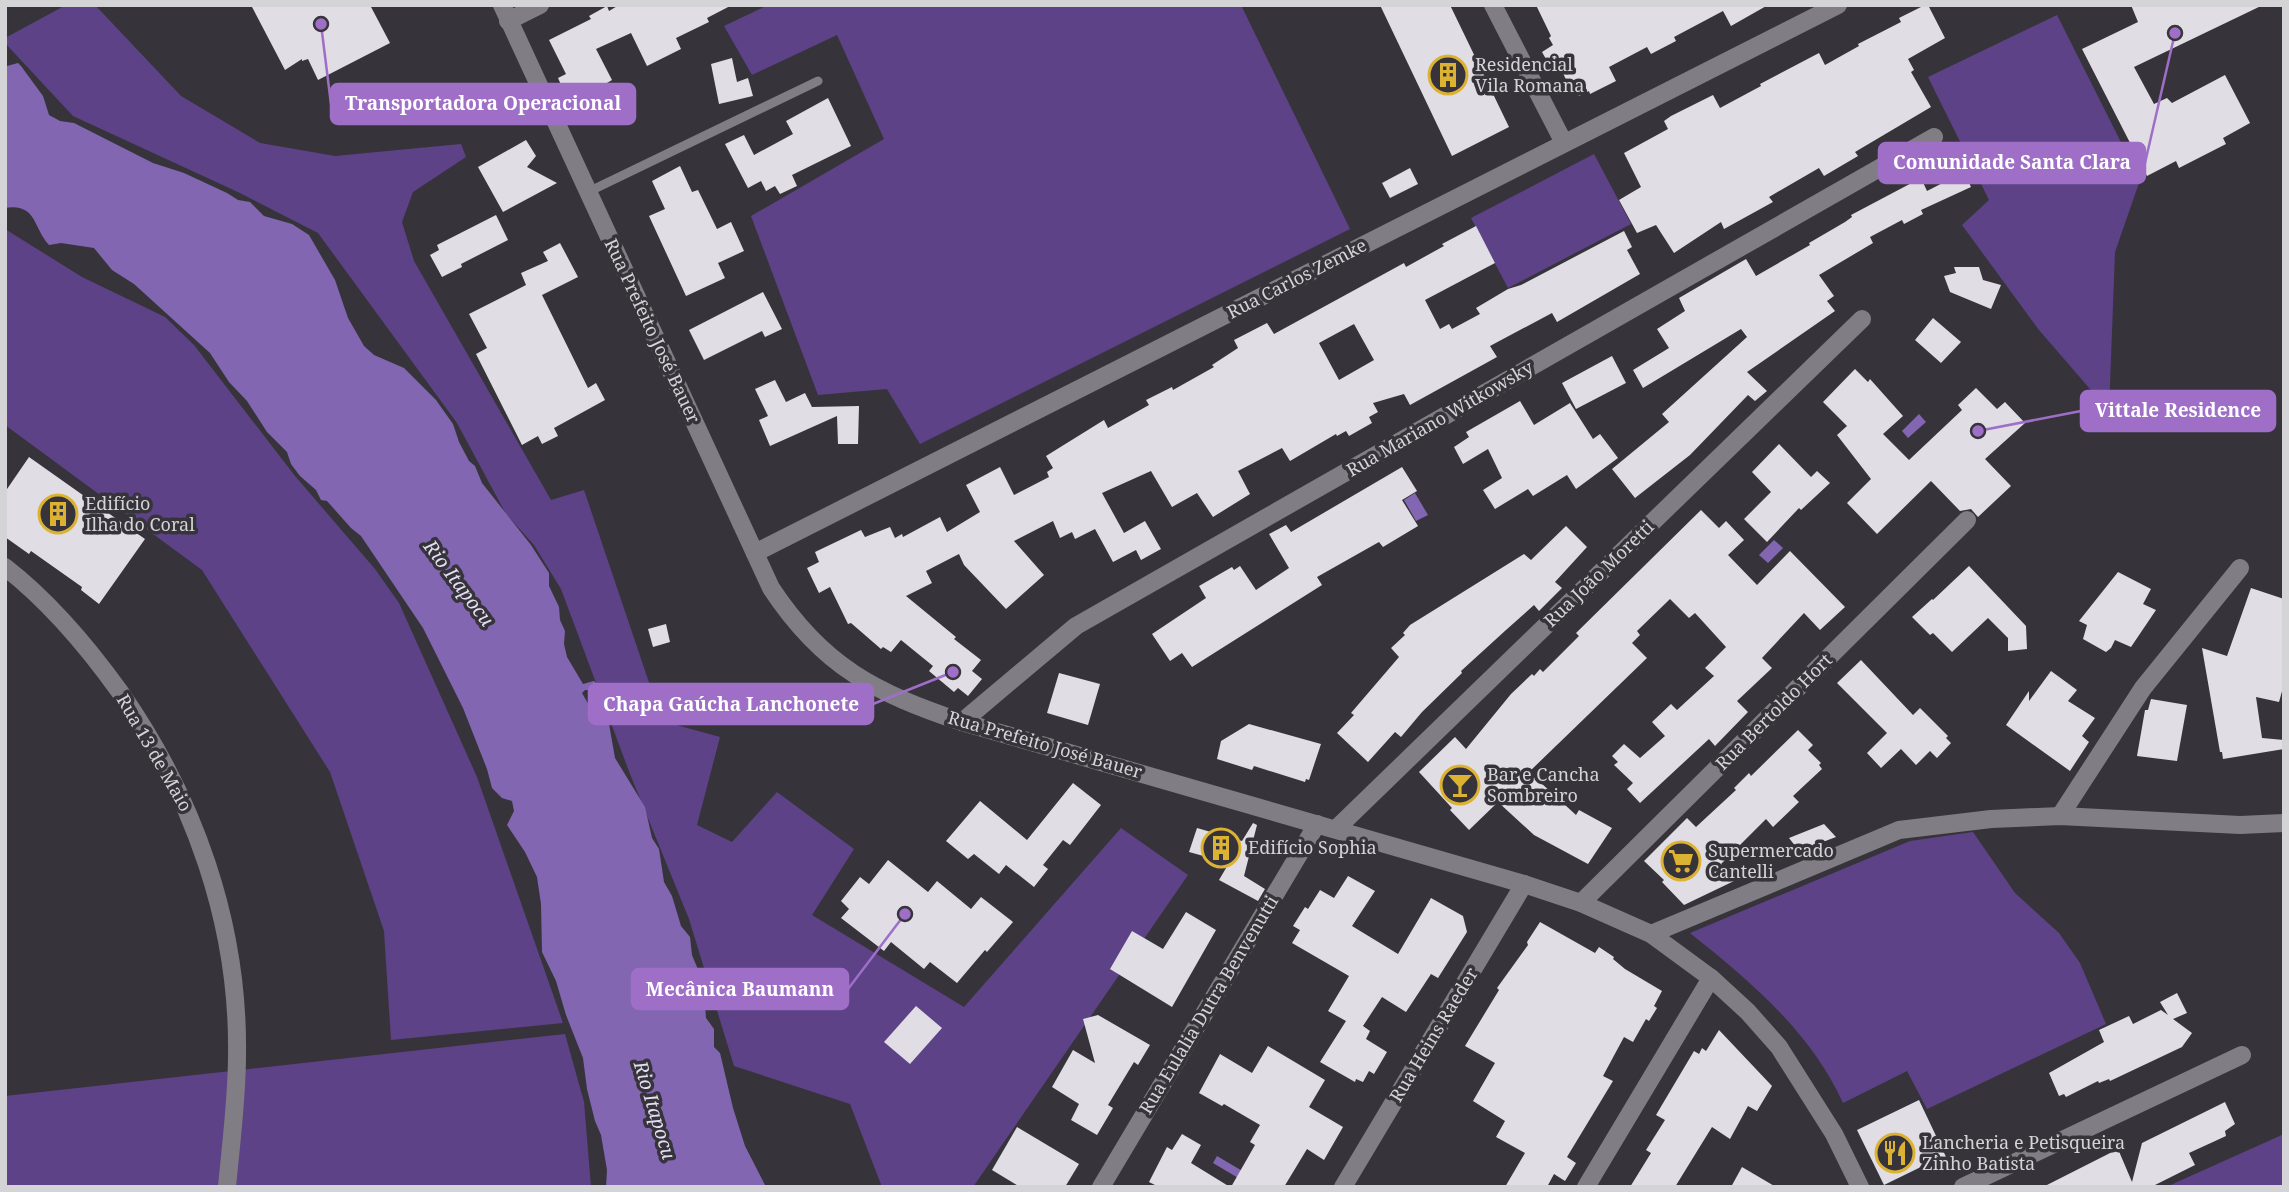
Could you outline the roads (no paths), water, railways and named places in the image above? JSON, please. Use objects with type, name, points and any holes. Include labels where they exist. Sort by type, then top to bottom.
[{"type":"street","points":[[505,13],[540,5]]},
{"type":"street","points":[[1493,5],[1564,143]]},
{"type":"street","name":"Rua Carlos Zemke","points":[[755,553],[1838,5]]},
{"type":"street","name":"Rua Prefeito José Bauer","points":[[505,13],[771,588],[814,644],[845,670],[911,705],[1524,884],[1581,903],[1651,934],[1711,978],[1748,1012],[1779,1047],[1834,1135],[1860,1187]]},
{"type":"street","name":"Rua Mariano Witkowsky","points":[[962,722],[1076,626],[1934,137]]},
{"type":"street","name":"Rua João Moretti","points":[[1336,829],[1862,319]]},
{"type":"street","name":"Rua Bertoldo Hort","points":[[1581,903],[1967,520]]},
{"type":"street","name":"Rua 13 de Maio","points":[[5,567],[26,583],[62,620],[131,709],[175,784],[202,846],[225,937],[235,1020],[235,1110],[227,1187]]},
{"type":"street","points":[[2060,816],[2143,688],[2240,568]]},
{"type":"street","points":[[1651,934],[1899,830],[1991,819],[2060,816],[2240,825],[2284,823]]},
{"type":"street","name":"Rua Eulalia Dutra Benvenutti","points":[[1101,1187],[1317,824]]},
{"type":"street","name":"Rua Heins Raeder","points":[[1343,1187],[1524,884]]},
{"type":"street","points":[[1586,1187],[1711,978]]},
{"type":"street","points":[[1963,1187],[2242,1055]]},
{"type":"lane","points":[[588,192],[818,80]]},
{"type":"water","name":"Rio Itapocu","points":[[5,54],[7,66],[18,63],[43,96],[49,115],[60,121],[74,123],[153,163],[184,173],[238,200],[250,202],[264,216],[292,224],[309,235],[335,280],[348,318],[364,346],[374,355],[404,368],[436,400],[453,424],[459,442],[469,461],[475,466],[482,483],[531,545],[549,573],[549,586],[559,607],[560,620],[565,631],[567,657],[583,684],[594,681],[600,687],[600,690],[585,690],[582,693],[590,707],[601,713],[609,724],[615,758],[645,807],[652,838],[659,849],[664,882],[672,896],[681,926],[690,937],[692,955],[704,992],[706,1018],[714,1029],[714,1047],[720,1053],[745,1146],[766,1187],[606,1187],[607,1170],[601,1135],[587,1089],[583,1058],[556,981],[542,952],[541,904],[537,877],[507,825],[514,811],[512,801],[502,798],[492,788],[463,708],[423,628],[361,536],[327,501],[321,500],[316,490],[300,476],[291,464],[287,452],[267,432],[210,353],[134,284],[112,270],[94,248],[61,243],[49,245],[29,213],[15,207],[5,208]]},
{"type":"water","points":[[1919,414],[1926,422],[1908,438],[1902,431]]},
{"type":"water","points":[[1415,493],[1428,515],[1416,521],[1404,500]]},
{"type":"water","points":[[1774,540],[1783,548],[1768,563],[1759,555]]},
{"type":"water","points":[[1217,1156],[1244,1172],[1240,1179],[1213,1163]]},
{"type":"place","name":"Transportadora Operacional","points":[[321,24]]},
{"type":"place","name":"Comunidade Santa Clara","points":[[2175,33]]},
{"type":"place","name":"Residencial Vila Romana","points":[[1448,75]]},
{"type":"place","name":"Vittale Residence","points":[[1978,431]]},
{"type":"place","name":"Edifício Ilha do Coral","points":[[58,514]]},
{"type":"place","name":"Chapa Gaúcha Lanchonete","points":[[953,672]]},
{"type":"place","name":"Bar e Cancha Sombreiro","points":[[1460,785]]},
{"type":"place","name":"Edifício Sophia","points":[[1221,848]]},
{"type":"place","name":"Supermercado Cantelli","points":[[1681,861]]},
{"type":"place","name":"Mecânica Baumann","points":[[905,914]]},
{"type":"place","name":"Lancheria e Petisqueira Zinho Batista","points":[[1895,1153]]}]
